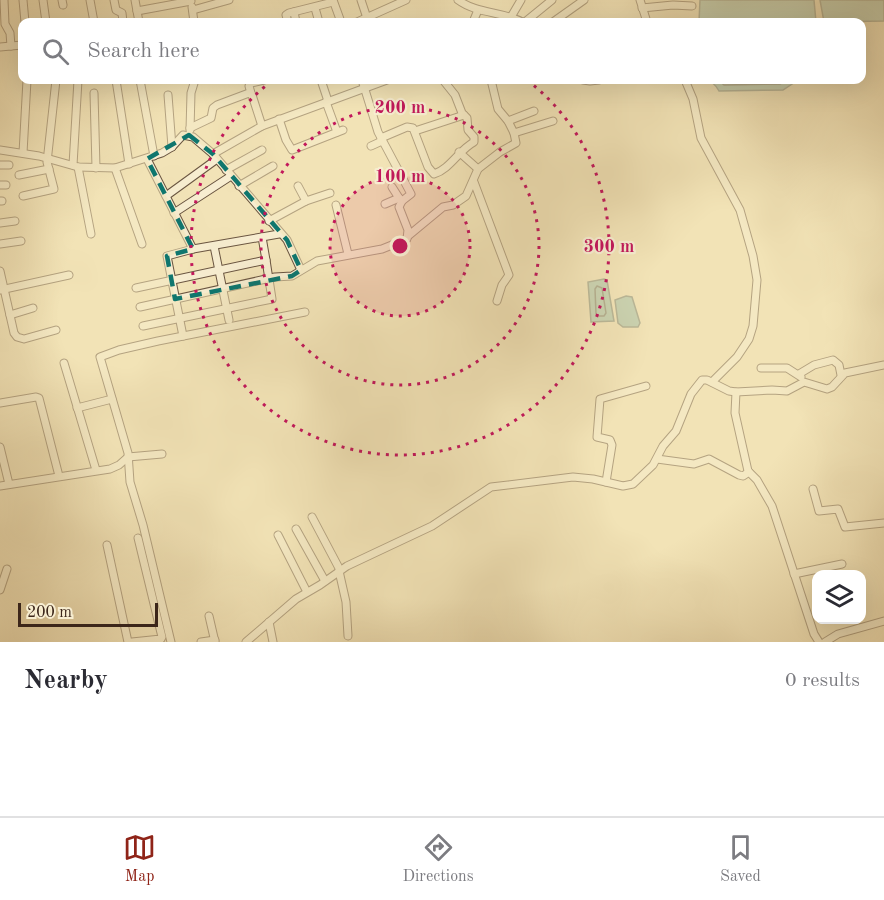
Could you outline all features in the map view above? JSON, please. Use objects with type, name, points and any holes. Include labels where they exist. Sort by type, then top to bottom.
[{"type":"street","points":[[4,0],[4,18],[10,33],[11,46]]},
{"type":"street","points":[[23,0],[25,18]]},
{"type":"street","points":[[43,0],[45,18]]},
{"type":"street","points":[[90,0],[93,18]]},
{"type":"street","points":[[114,0],[116,10],[122,13],[123,18]]},
{"type":"street","points":[[135,0],[138,18]]},
{"type":"street","points":[[137,11],[191,0],[194,18]]},
{"type":"street","points":[[193,10],[229,0]]},
{"type":"street","points":[[361,0],[367,18],[406,0]]},
{"type":"street","points":[[459,0],[478,10],[511,17],[520,0]]},
{"type":"street","points":[[529,18],[552,0]]},
{"type":"street","points":[[559,18],[584,0]]},
{"type":"street","points":[[287,18],[286,15],[294,12],[315,8],[333,1],[339,18]]},
{"type":"street","points":[[641,4],[692,6]]},
{"type":"street","points":[[315,8],[318,18]]},
{"type":"street","points":[[475,18],[478,10]]},
{"type":"street","points":[[294,12],[295,18]]},
{"type":"street","points":[[0,46],[18,45]]},
{"type":"street","points":[[24,153],[27,84]]},
{"type":"street","points":[[23,196],[54,189],[48,158],[56,84]]},
{"type":"street","points":[[78,84],[75,166],[91,234]]},
{"type":"street","points":[[117,84],[129,164]]},
{"type":"street","points":[[141,84],[151,158],[166,196],[193,249]]},
{"type":"street","points":[[194,84],[191,93],[189,131],[215,157],[279,234],[287,240],[301,270]]},
{"type":"street","points":[[250,84],[250,93],[262,126]]},
{"type":"street","points":[[279,119],[292,150],[340,131],[327,102],[322,84]]},
{"type":"street","points":[[363,84],[381,139],[411,196],[385,204]]},
{"type":"street","points":[[166,196],[215,157],[262,126],[377,84]]},
{"type":"street","points":[[370,146],[407,127],[413,128],[432,174],[441,171],[459,152],[475,140],[468,130],[467,120],[455,95],[446,84]]},
{"type":"street","points":[[140,307],[292,276],[317,261],[382,249],[403,241],[443,207],[453,205],[466,196],[478,169],[516,143],[508,121],[498,109],[492,84]]},
{"type":"street","points":[[687,84],[693,99],[700,135],[740,210],[757,280],[751,334],[737,357],[712,382]]},
{"type":"street","points":[[94,93],[96,168]]},
{"type":"street","points":[[0,150],[48,158],[75,166],[115,168],[151,158],[172,147],[183,135],[211,118],[213,108],[217,105],[250,93]]},
{"type":"street","points":[[168,95],[172,147]]},
{"type":"street","points":[[508,121],[534,111]]},
{"type":"street","points":[[415,131],[464,115]]},
{"type":"street","points":[[514,133],[554,121]]},
{"type":"street","points":[[174,213],[262,150]]},
{"type":"street","points":[[459,152],[478,169]]},
{"type":"street","points":[[0,165],[9,165]]},
{"type":"street","points":[[239,186],[273,166]]},
{"type":"street","points":[[115,168],[142,244]]},
{"type":"street","points":[[19,175],[49,169]]},
{"type":"street","points":[[474,182],[509,275],[502,285],[497,301]]},
{"type":"street","points":[[298,186],[306,201]]},
{"type":"street","points":[[392,187],[400,200],[399,209],[408,236]]},
{"type":"street","points":[[269,221],[306,201],[330,193]]},
{"type":"street","points":[[336,206],[348,254]]},
{"type":"street","points":[[0,224],[15,221]]},
{"type":"street","points":[[183,336],[167,256],[193,249],[279,234]]},
{"type":"street","points":[[143,326],[272,299],[262,237]]},
{"type":"street","points":[[0,244],[21,241]]},
{"type":"street","points":[[213,246],[229,320]]},
{"type":"street","points":[[136,288],[266,260]]},
{"type":"street","points":[[0,271],[2,289],[14,333],[20,339],[56,330]]},
{"type":"street","points":[[2,289],[69,275]]},
{"type":"street","points":[[10,315],[33,308]]},
{"type":"street","points":[[171,642],[143,525],[130,482],[128,457],[100,357],[119,350],[305,312]]},
{"type":"street","points":[[799,374],[814,365],[833,360],[839,365],[841,375]]},
{"type":"street","points":[[64,363],[74,407],[96,470]]},
{"type":"street","points":[[246,642],[307,592],[432,526],[496,485],[536,483],[573,477],[623,486],[633,484],[657,459],[663,446],[676,431],[688,401],[697,386],[705,380],[736,392],[787,391],[802,382],[827,389],[832,387],[841,375],[884,365]]},
{"type":"street","points":[[761,368],[787,368],[799,374],[802,382]]},
{"type":"street","points":[[606,482],[612,444],[610,440],[597,437],[600,399],[646,386]]},
{"type":"street","points":[[736,392],[735,413],[749,472],[757,480],[772,506],[814,634],[819,642]]},
{"type":"street","points":[[0,403],[39,398],[59,476]]},
{"type":"street","points":[[74,407],[112,399]]},
{"type":"street","points":[[0,447],[9,484]]},
{"type":"street","points":[[0,486],[110,469],[128,457],[162,454]]},
{"type":"street","points":[[657,459],[694,464],[709,459],[739,475],[743,476],[749,472]]},
{"type":"street","points":[[813,489],[819,511],[838,509],[845,527],[884,523]]},
{"type":"street","points":[[312,517],[340,573],[347,608],[348,636]]},
{"type":"street","points":[[296,529],[325,581]]},
{"type":"street","points":[[278,535],[307,592]]},
{"type":"street","points":[[132,642],[162,640],[138,538]]},
{"type":"street","points":[[107,545],[128,642]]},
{"type":"street","points":[[794,574],[842,564]]},
{"type":"street","points":[[0,590],[7,569]]},
{"type":"street","points":[[201,642],[215,641],[209,616]]},
{"type":"street","points":[[825,642],[838,634],[884,621]]},
{"type":"street","points":[[269,622],[273,642]]},
{"type":"highlighted area","points":[[189,135],[213,154],[287,240],[301,270],[292,276],[175,299],[167,256],[193,249],[147,159]]},
{"type":"water","points":[[700,0],[814,0],[816,18],[699,18]]},
{"type":"water","points":[[820,0],[884,0],[884,21],[866,21],[866,18],[823,18]]},
{"type":"water","points":[[714,84],[792,84],[783,90],[719,91]]},
{"type":"water","points":[[607,280],[614,321],[591,322],[588,282]]},
{"type":"water","points":[[626,296],[632,297],[640,323],[638,327],[623,327],[618,323],[615,300]]}]
